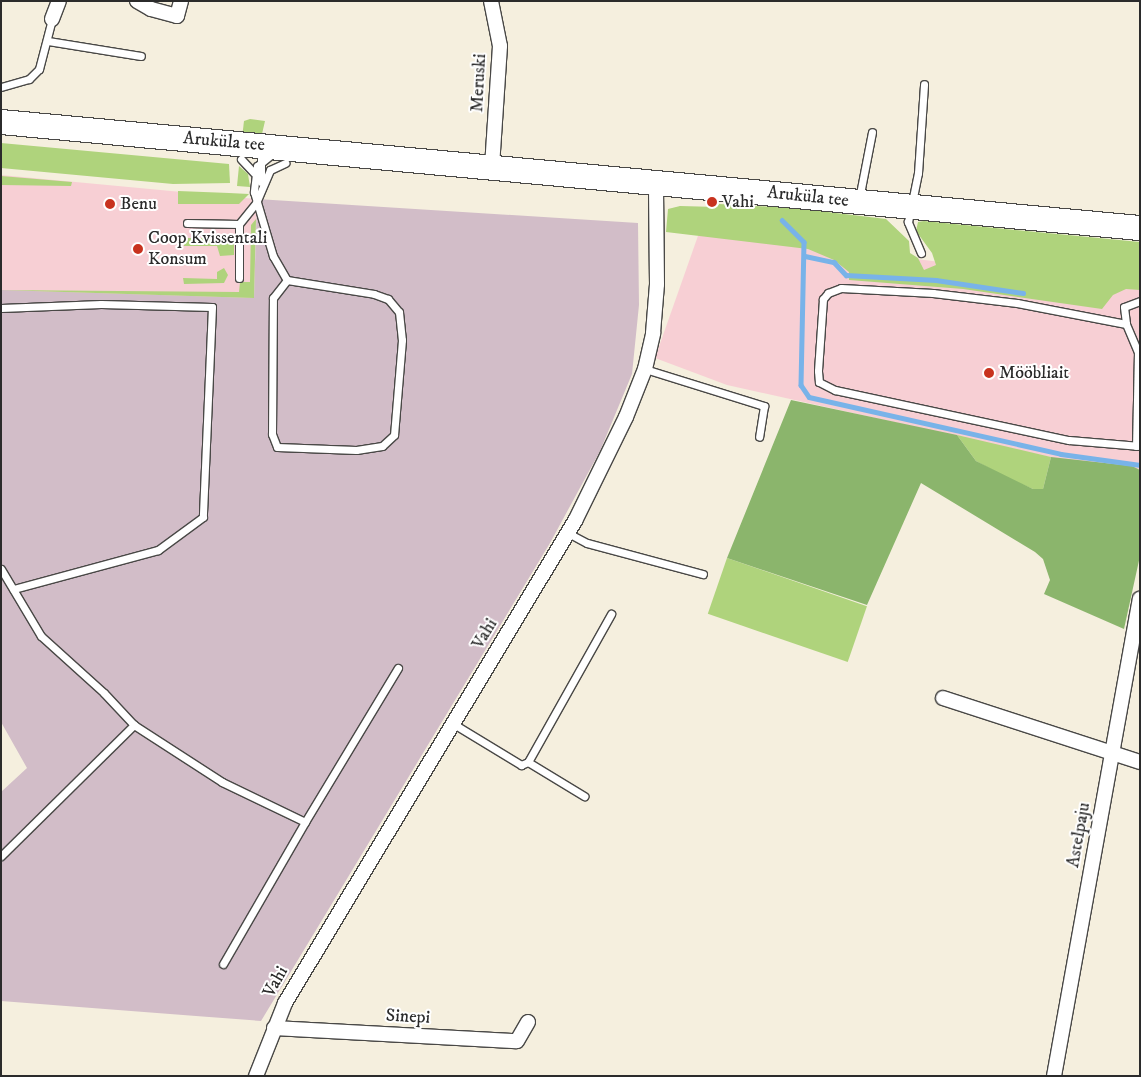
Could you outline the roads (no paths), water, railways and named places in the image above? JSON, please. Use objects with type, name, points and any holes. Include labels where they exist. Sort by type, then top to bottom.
[{"type":"highway","name":"Aruküla tee","points":[[4,127],[257,160],[351,167],[447,164]]},
{"type":"highway","name":"Aruküla tee","points":[[257,160],[312,150],[750,195],[1135,225]]},
{"type":"street","points":[[52,19],[59,1]]},
{"type":"street","points":[[137,1],[150,9],[177,16],[181,1]]},
{"type":"street","name":"Meruski","points":[[491,1],[500,46],[492,167]]},
{"type":"street","name":"Vahi","points":[[256,1076],[274,1028],[289,996],[568,533],[626,417],[645,369],[653,333],[657,284],[674,188]]},
{"type":"street","name":"Astelpaju","points":[[1054,1076],[1140,599]]},
{"type":"street","points":[[943,698],[1140,762]]},
{"type":"street","name":"Sinepi","points":[[274,1028],[517,1042],[528,1022]]},
{"type":"lane","points":[[1,87],[29,79],[39,69],[48,41],[52,19]]},
{"type":"lane","points":[[48,41],[141,56]]},
{"type":"lane","points":[[921,253],[908,222],[909,208],[918,173],[924,84]]},
{"type":"lane","points":[[859,202],[872,132]]},
{"type":"lane","points":[[257,160],[261,185]]},
{"type":"lane","points":[[239,278],[239,224],[256,203],[261,185],[270,170],[257,160]]},
{"type":"lane","points":[[257,160],[256,203],[273,256],[287,280]]},
{"type":"lane","points":[[187,223],[239,224]]},
{"type":"lane","points":[[287,280],[374,294],[388,299],[399,312],[402,340],[394,435],[382,446],[356,450],[277,447],[272,434],[274,298],[287,280]]},
{"type":"lane","points":[[1126,324],[1017,303],[934,293],[841,288],[828,293],[823,299],[818,372],[820,382],[835,390],[1069,440],[1138,446],[1138,352],[1126,324],[1124,307],[1140,301]]},
{"type":"lane","points":[[1,308],[101,304],[212,307],[202,517],[158,550],[13,589]]},
{"type":"lane","points":[[645,369],[764,406],[758,437]]},
{"type":"lane","points":[[568,533],[587,543],[704,574]]},
{"type":"lane","points":[[1,569],[41,636],[104,693],[134,725],[222,782],[305,822]]},
{"type":"lane","points":[[452,723],[521,764],[528,762],[611,614]]},
{"type":"lane","points":[[223,964],[305,822],[398,668]]},
{"type":"lane","points":[[1,856],[134,725]]},
{"type":"lane","points":[[528,762],[584,796]]},
{"type":"waterway","points":[[782,220],[804,242],[801,385],[809,397],[1061,454],[1140,465]]},
{"type":"waterway","points":[[805,256],[834,262],[846,275],[936,280],[1023,293]]},
{"type":"place","name":"Vahi","points":[[712,202]]},
{"type":"place","name":"Benu","points":[[110,204]]},
{"type":"place","name":"Coop Kvissentali Konsum","points":[[138,249]]},
{"type":"place","name":"Mööbliait","points":[[989,373]]}]
